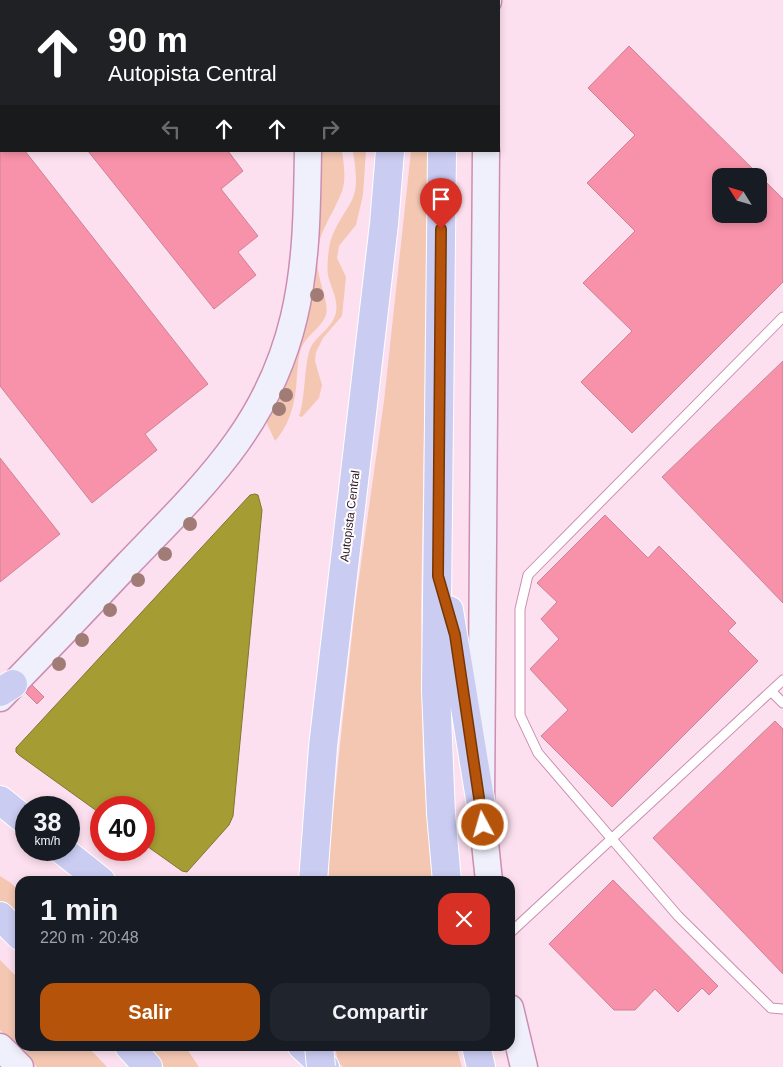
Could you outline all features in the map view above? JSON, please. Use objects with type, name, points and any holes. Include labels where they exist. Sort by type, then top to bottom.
[{"type":"highway","name":"Autopista Central","points":[[313,876],[323,747],[384,224],[390,152]]},
{"type":"highway","points":[[442,152],[437,752],[447,876]]},
{"type":"highway","points":[[438,576],[455,635],[481,805]]},
{"type":"highway","points":[[0,800],[15,812]]},
{"type":"highway","points":[[76,861],[95,876]]},
{"type":"highway","points":[[0,916],[15,931]]},
{"type":"highway","points":[[133,1051],[148,1067]]},
{"type":"highway","points":[[307,1051],[325,1067]]},
{"type":"highway","points":[[319,1051],[321,1067]]},
{"type":"highway","points":[[477,1051],[481,1067]]},
{"type":"street","points":[[4,691],[205,484],[227,458],[251,422],[276,372],[291,327],[299,294],[305,252],[308,152]]},
{"type":"street","points":[[486,152],[481,805],[488,876]]},
{"type":"street","points":[[515,1029],[524,1067]]},
{"type":"street","points":[[0,1047],[20,1067]]},
{"type":"lane","points":[[783,317],[528,574],[520,609],[520,715],[538,753],[678,916],[771,1008],[783,1009]]},
{"type":"lane","points":[[515,928],[783,680]]},
{"type":"lane","points":[[771,691],[783,703]]},
{"type":"shaded area","points":[[314,152],[342,152],[344,185],[320,239],[317,256],[318,271],[326,303],[326,315],[302,346],[292,409],[281,434],[275,441],[264,417]]},
{"type":"shaded area","points":[[353,152],[366,152],[363,195],[356,225],[339,246],[337,258],[346,277],[342,316],[323,338],[316,352],[315,361],[322,385],[319,398],[302,417],[299,416],[309,351],[315,341],[332,322],[336,312],[335,299],[327,267],[329,248],[338,223],[352,200],[356,176]]},
{"type":"shaded area","points":[[411,152],[429,152],[421,608],[423,764],[432,876],[328,876],[331,831],[356,599],[384,401]]},
{"type":"shaded area","points":[[250,495],[258,495],[262,510],[233,816],[229,825],[187,872],[182,871],[155,852],[155,796],[90,796],[90,806],[80,799],[80,796],[76,796],[19,755],[16,752],[16,748]]},
{"type":"shaded area","points":[[0,876],[15,887],[15,920],[0,905]]},
{"type":"shaded area","points":[[0,960],[15,975],[15,1045],[0,1030]]},
{"type":"shaded area","points":[[21,1051],[92,1051],[107,1067],[37,1067]]},
{"type":"shaded area","points":[[148,1051],[188,1051],[199,1067],[164,1067]]},
{"type":"shaded area","points":[[336,1051],[457,1051],[462,1067],[343,1067],[338,1062]]},
{"type":"building","points":[[629,46],[752,168],[712,168],[712,223],[767,223],[768,184],[783,199],[783,282],[632,433],[581,382],[632,331],[583,283],[635,231],[587,183],[635,135],[588,88]]},
{"type":"building","points":[[0,152],[26,152],[208,384],[145,434],[157,450],[92,503],[0,386]]},
{"type":"building","points":[[89,152],[229,152],[243,171],[221,189],[258,236],[238,252],[256,275],[214,309]]},
{"type":"building","points":[[783,361],[783,603],[662,477]]},
{"type":"building","points":[[0,458],[60,534],[0,582]]},
{"type":"building","points":[[605,515],[648,558],[659,546],[736,623],[728,631],[758,661],[612,807],[541,736],[568,710],[530,669],[559,639],[541,619],[557,602],[537,583]]},
{"type":"building","points":[[32,685],[44,697],[37,704],[25,692]]},
{"type":"building","points":[[775,721],[783,729],[783,974],[653,838]]},
{"type":"building","points":[[613,880],[718,986],[709,995],[702,988],[678,1012],[655,989],[635,1010],[614,1010],[549,944]]},
{"type":"route","points":[[441,229],[438,576],[455,635],[483,825]]}]
